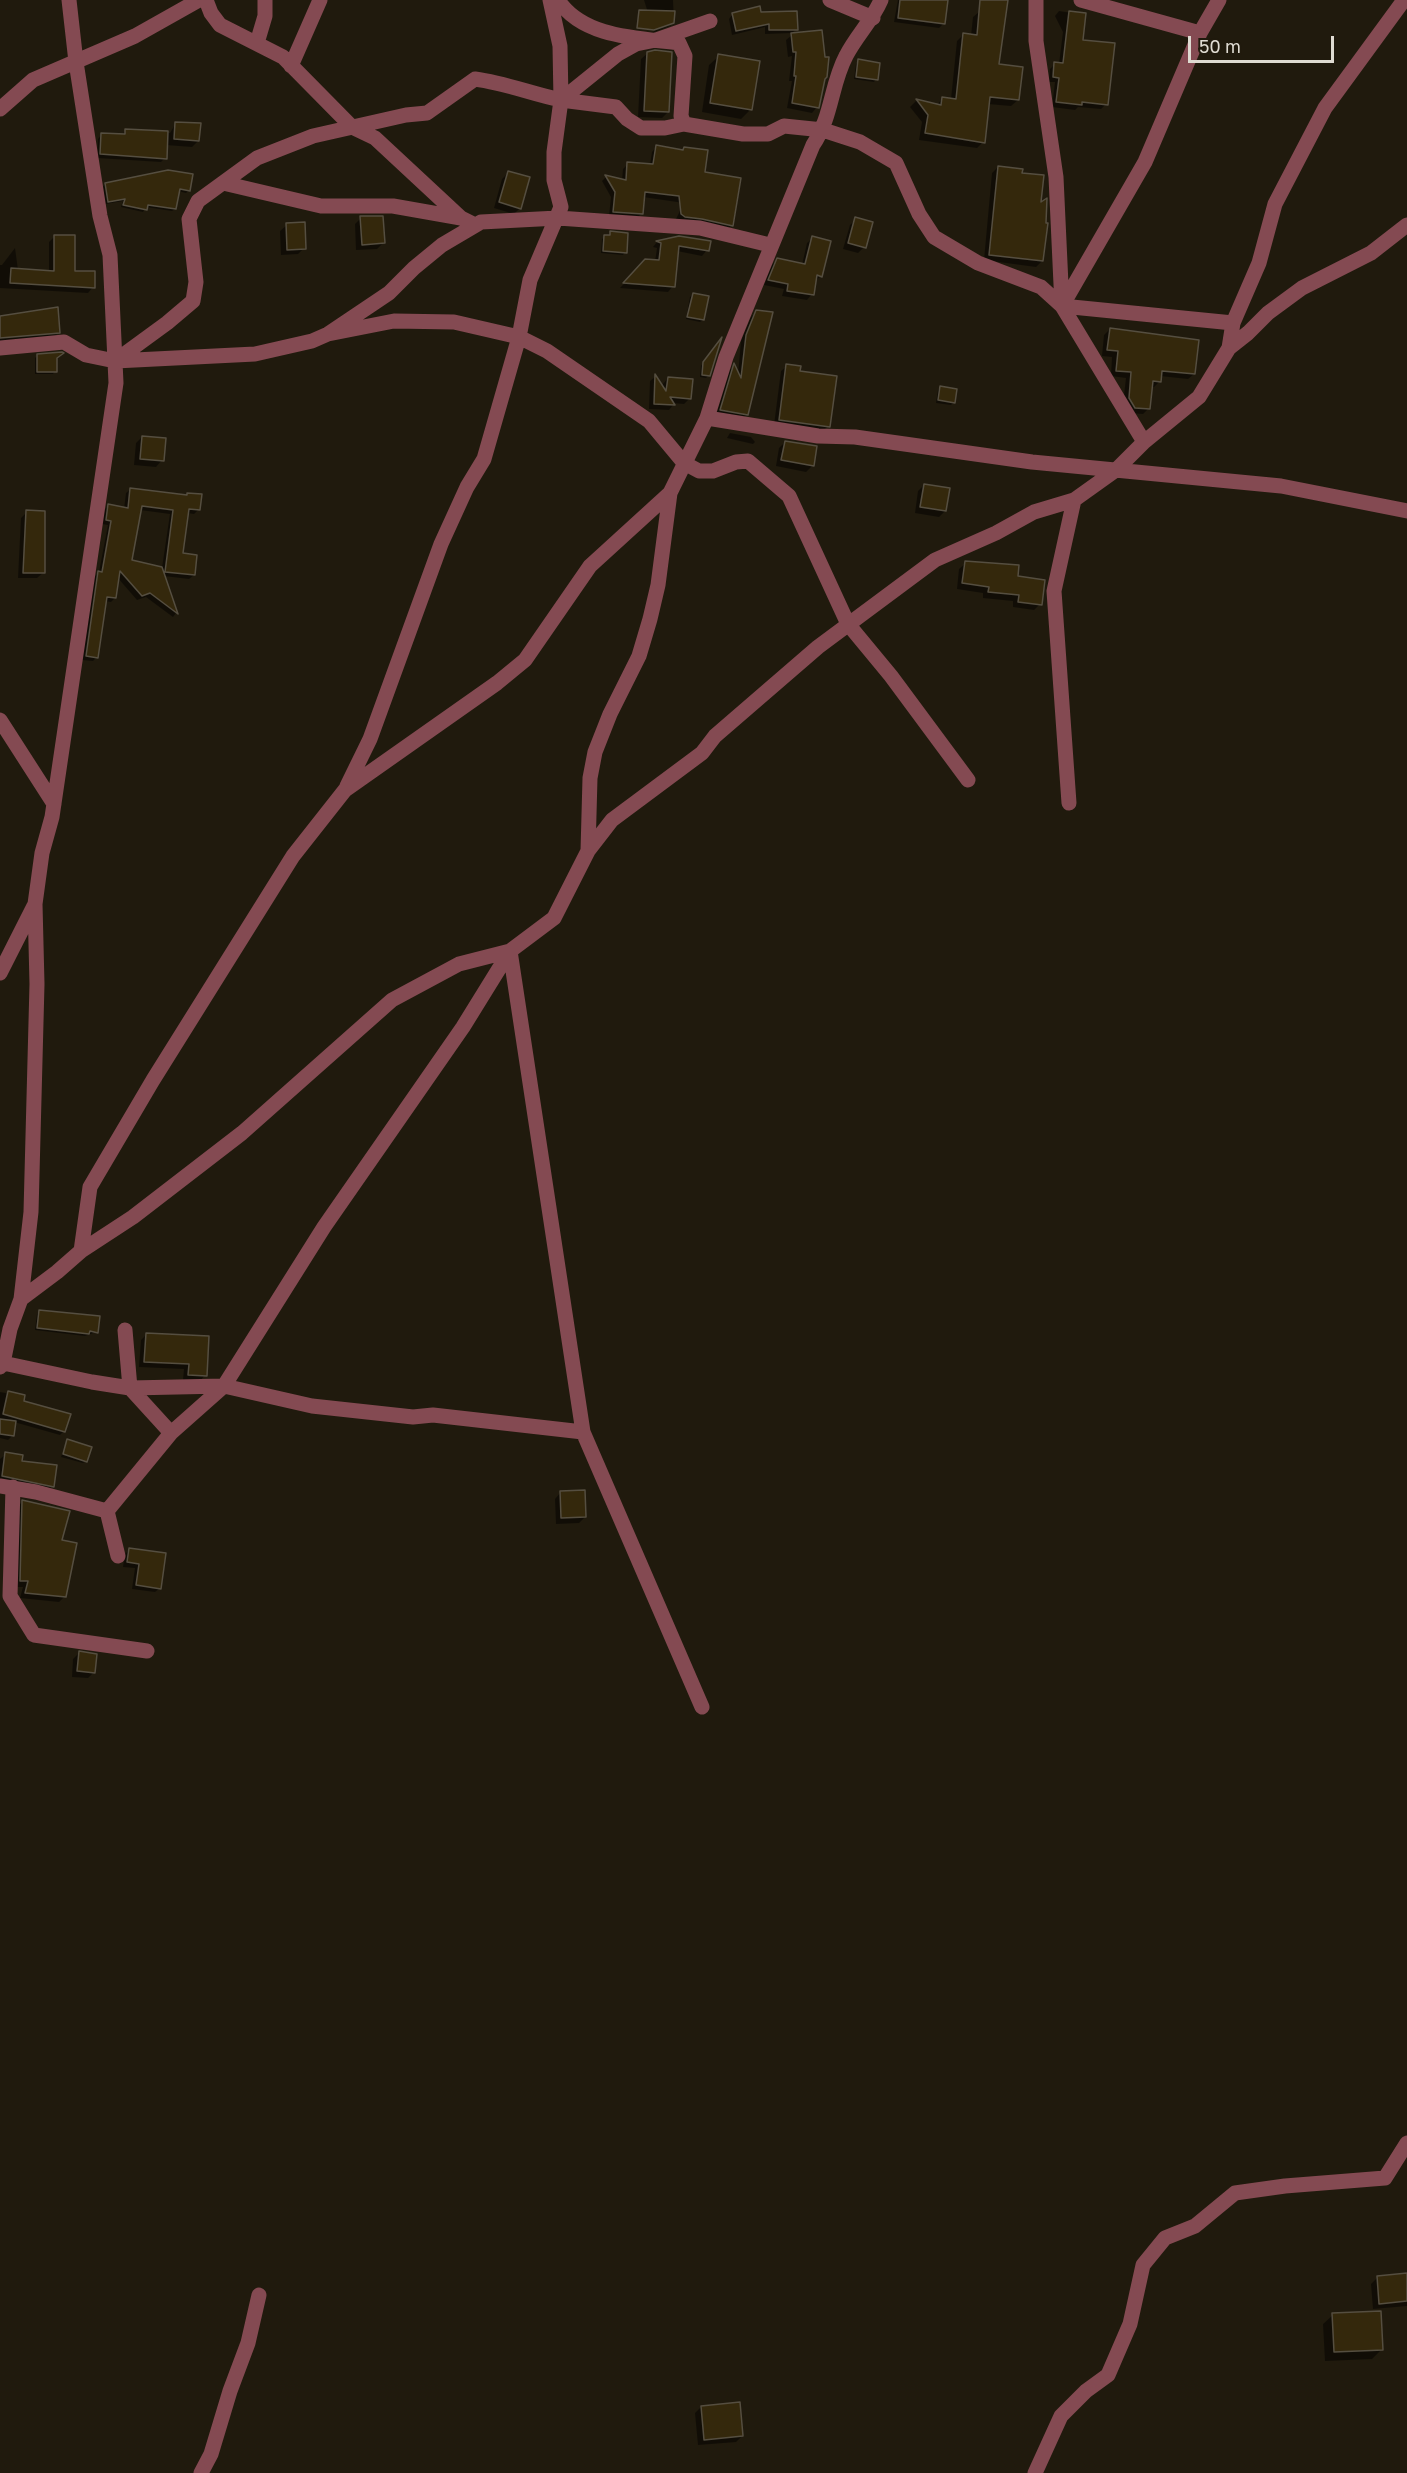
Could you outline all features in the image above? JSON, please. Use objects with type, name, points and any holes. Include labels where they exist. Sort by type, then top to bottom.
[{"type":"street","points":[[69,0],[76,62],[100,216],[109,246],[116,383],[54,804],[42,853],[35,904],[37,984],[31,1212],[21,1299],[9,1329],[1,1365],[130,1388],[224,1386],[312,1406],[413,1417],[433,1414],[583,1432]]},
{"type":"street","points":[[0,109],[33,80],[135,36],[198,0]]},
{"type":"street","points":[[206,0],[211,13],[220,25],[283,57],[352,127],[375,138],[460,218]]},
{"type":"street","points":[[257,43],[265,16],[265,0]]},
{"type":"street","points":[[291,66],[320,0]]},
{"type":"street","points":[[81,1251],[90,1187],[153,1080],[293,856],[345,790],[370,739],[441,544],[467,487],[484,459],[519,337],[530,280],[558,219],[561,207],[554,180],[554,152],[561,100],[560,46],[550,0]]},
{"type":"street","points":[[558,0],[562,7],[586,27],[617,35],[679,43],[685,56],[681,116],[684,124]]},
{"type":"street","points":[[830,0],[873,18]]},
{"type":"street","points":[[588,851],[590,778],[595,752],[610,714],[639,656],[650,619],[658,585],[670,493],[707,418],[726,357],[770,245],[813,145],[823,130],[845,57],[873,18],[881,0]]},
{"type":"street","points":[[1036,0],[1036,41],[1056,177],[1062,306]]},
{"type":"street","points":[[1081,0],[1200,33]]},
{"type":"street","points":[[1062,306],[1145,162],[1200,33],[1219,0]]},
{"type":"street","points":[[1229,348],[1233,323],[1259,263],[1275,204],[1325,108],[1404,0]]},
{"type":"street","points":[[561,100],[618,54],[636,44],[656,40],[710,21]]},
{"type":"street","points":[[115,361],[193,301],[196,282],[189,219],[198,201],[257,158],[313,136],[406,115],[427,113],[475,79],[497,82],[536,95],[616,108],[640,128],[665,128],[684,124],[743,134],[768,134],[784,126],[823,130],[860,142],[896,163],[919,214],[934,237],[978,263],[1041,287],[1062,306],[1143,442]]},
{"type":"street","points":[[223,183],[321,206],[393,206],[460,218],[475,225]]},
{"type":"street","points":[[0,348],[64,342],[86,355],[115,361],[255,354],[312,341],[328,334],[389,293],[442,245],[465,234],[481,222],[558,219],[700,228],[770,245]]},
{"type":"street","points":[[107,1510],[171,1433],[224,1386],[324,1227],[463,1027],[510,951],[554,918],[588,851],[612,820],[702,753],[715,736],[818,646],[935,560],[996,533],[1034,512],[1074,500],[1116,470],[1143,442],[1199,397],[1229,348],[1268,313],[1302,288],[1371,253],[1407,225]]},
{"type":"street","points":[[1062,306],[1233,323]]},
{"type":"street","points":[[328,334],[394,321],[454,322],[519,337],[547,351],[649,421],[684,463],[699,471],[713,471],[736,462],[748,461],[789,496],[848,624],[891,676],[968,780]]},
{"type":"street","points":[[707,418],[818,436],[855,437],[1032,462],[1281,486],[1407,511]]},
{"type":"street","points":[[345,790],[497,683],[525,660],[590,566],[670,493]]},
{"type":"street","points":[[1069,803],[1054,591],[1074,500]]},
{"type":"street","points":[[0,720],[54,804]]},
{"type":"street","points":[[0,973],[35,904]]},
{"type":"street","points":[[21,1299],[81,1251],[133,1217],[242,1133],[393,1000],[459,964],[510,951]]},
{"type":"street","points":[[510,951],[583,1432],[702,1707]]},
{"type":"street","points":[[125,1330],[130,1388],[171,1433]]},
{"type":"street","points":[[107,1510],[6,1486],[10,1596],[34,1635],[147,1651]]},
{"type":"street","points":[[107,1510],[118,1556]]},
{"type":"street","points":[[1035,2473],[1061,2416],[1086,2391],[1108,2375],[1130,2324],[1143,2265],[1165,2238],[1196,2226],[1235,2193],[1285,2186],[1385,2178],[1407,2143]]},
{"type":"street","points":[[201,2473],[211,2454],[230,2391],[248,2343],[259,2295]]},
{"type":"building","points":[[900,0],[948,0],[945,24],[898,18]]},
{"type":"building","points":[[980,0],[1008,0],[999,64],[1023,67],[1019,100],[990,97],[985,143],[925,133],[928,115],[916,99],[941,105],[942,97],[956,99],[963,33],[977,35]]},
{"type":"building","points":[[760,6],[761,12],[797,11],[798,30],[769,30],[769,24],[736,31],[732,13]]},
{"type":"building","points":[[639,10],[675,11],[674,23],[654,30],[637,28]]},
{"type":"building","points":[[1069,11],[1086,13],[1083,40],[1115,43],[1108,105],[1056,102],[1059,78],[1053,77],[1054,62],[1063,63]]},
{"type":"building","points":[[822,30],[825,57],[829,57],[827,77],[819,108],[792,103],[796,76],[794,76],[796,52],[793,52],[791,33]]},
{"type":"building","points":[[655,50],[672,52],[669,112],[644,111],[647,52]]},
{"type":"building","points":[[718,54],[760,61],[752,110],[710,103]]},
{"type":"building","points":[[858,59],[880,63],[878,80],[856,77]]},
{"type":"building","points":[[175,122],[201,123],[199,141],[174,139]]},
{"type":"building","points":[[125,129],[168,131],[167,159],[100,154],[101,133],[125,134]]},
{"type":"building","points":[[656,145],[683,150],[684,147],[708,150],[705,172],[741,178],[733,226],[685,217],[681,214],[679,196],[645,192],[643,214],[613,212],[615,192],[605,175],[626,180],[627,162],[653,164]]},
{"type":"building","points":[[998,166],[1023,169],[1022,173],[1044,175],[1041,202],[1047,198],[1046,223],[1048,223],[1043,261],[989,255]]},
{"type":"building","points":[[168,170],[193,174],[190,191],[180,189],[176,209],[148,205],[147,210],[123,205],[125,199],[108,202],[105,183]]},
{"type":"building","points":[[508,171],[530,177],[521,209],[499,202]]},
{"type":"building","points":[[360,216],[383,216],[385,243],[362,245]]},
{"type":"building","points":[[855,217],[873,222],[866,248],[848,243]]},
{"type":"building","points":[[305,222],[306,249],[287,250],[286,223]]},
{"type":"building","points":[[610,231],[628,233],[627,253],[603,251],[604,235],[610,235]]},
{"type":"building","points":[[54,235],[75,235],[75,271],[95,271],[95,288],[10,283],[11,268],[54,271]]},
{"type":"building","points":[[679,236],[711,241],[709,251],[679,246],[675,287],[623,283],[645,259],[659,260],[661,243],[656,241]]},
{"type":"building","points":[[812,236],[831,241],[822,277],[817,275],[814,295],[787,291],[788,284],[768,280],[777,258],[805,264]]},
{"type":"building","points":[[693,293],[709,296],[704,320],[687,317]]},
{"type":"building","points":[[58,307],[60,333],[0,338],[0,316]]},
{"type":"building","points":[[756,310],[773,312],[748,415],[720,410],[734,363],[741,378],[746,335]]},
{"type":"building","points":[[1110,328],[1199,340],[1195,374],[1162,371],[1161,382],[1153,381],[1150,409],[1135,408],[1129,398],[1131,372],[1116,371],[1118,351],[1107,350]]},
{"type":"building","points":[[722,337],[710,376],[702,375],[703,362]]},
{"type":"building","points":[[64,353],[57,358],[57,372],[37,372],[37,354]]},
{"type":"building","points":[[786,364],[801,366],[800,371],[837,376],[830,427],[779,420]]},
{"type":"building","points":[[655,374],[666,391],[668,377],[693,379],[691,399],[670,397],[675,405],[654,404]]},
{"type":"building","points":[[940,386],[957,389],[955,403],[938,400]]},
{"type":"building","points":[[142,436],[166,438],[164,461],[140,459]]},
{"type":"building","points":[[785,441],[817,446],[814,466],[781,460]]},
{"type":"building","points":[[924,484],[950,488],[946,511],[920,507]]},
{"type":"building","points":[[130,488],[187,495],[187,493],[202,494],[200,510],[189,509],[183,553],[197,555],[195,575],[165,572],[173,510],[142,506],[132,560],[162,567],[178,614],[150,593],[142,596],[120,571],[116,598],[107,597],[98,658],[86,656],[98,571],[102,572],[111,521],[106,520],[108,504],[128,508]]},
{"type":"building","points":[[26,510],[45,511],[45,573],[23,573]]},
{"type":"building","points":[[965,561],[1019,565],[1018,576],[1045,580],[1042,605],[1018,602],[1019,595],[988,592],[989,587],[962,583]]},
{"type":"building","points":[[39,1310],[100,1316],[98,1333],[37,1328]]},
{"type":"building","points":[[146,1333],[209,1336],[207,1376],[188,1375],[189,1364],[144,1362]]},
{"type":"building","points":[[8,1391],[25,1395],[24,1401],[71,1414],[65,1432],[3,1414]]},
{"type":"building","points":[[0,1419],[16,1421],[14,1436],[0,1434]]},
{"type":"building","points":[[67,1439],[92,1447],[87,1462],[63,1454]]},
{"type":"building","points":[[5,1452],[23,1455],[22,1461],[57,1465],[54,1487],[2,1476]]},
{"type":"building","points":[[585,1490],[586,1517],[561,1518],[560,1491]]},
{"type":"building","points":[[22,1500],[70,1511],[62,1540],[77,1543],[66,1597],[25,1593],[28,1581],[20,1581]]},
{"type":"building","points":[[129,1548],[166,1553],[161,1589],[136,1585],[139,1564],[127,1562]]},
{"type":"building","points":[[79,1651],[97,1654],[95,1673],[77,1671]]},
{"type":"building","points":[[1407,2273],[1407,2301],[1379,2304],[1377,2276]]},
{"type":"building","points":[[1381,2311],[1383,2350],[1334,2352],[1332,2313]]},
{"type":"building","points":[[740,2402],[743,2436],[704,2440],[701,2406]]}]
